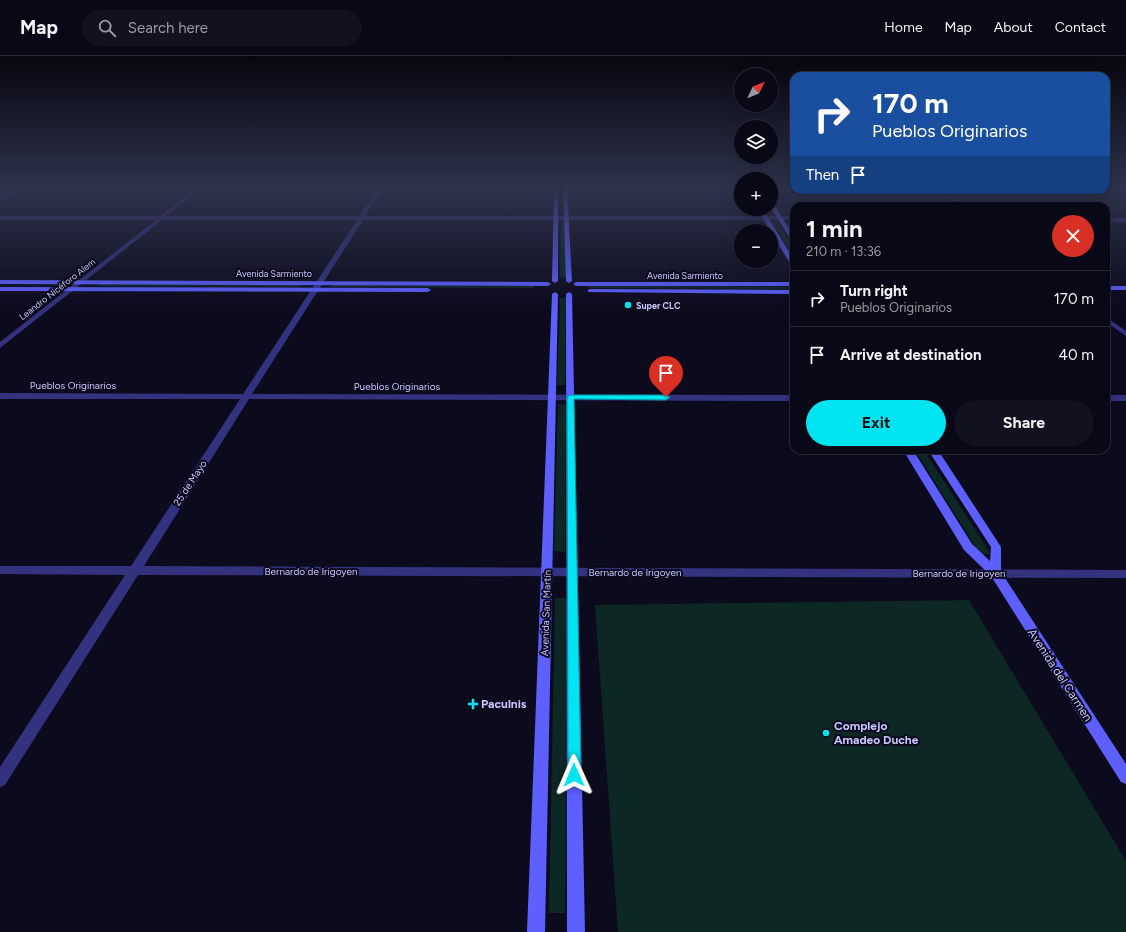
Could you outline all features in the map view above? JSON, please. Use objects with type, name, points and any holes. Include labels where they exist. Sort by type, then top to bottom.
[{"type":"main road","points":[[550,290],[555,281],[556,228]]},
{"type":"main road","points":[[567,228],[569,281],[573,290],[570,397],[576,932]]},
{"type":"main road","points":[[771,228],[790,259]]},
{"type":"main road","points":[[555,281],[569,281]]},
{"type":"main road","name":"Avenida Sarmiento","points":[[0,282],[790,292]]},
{"type":"main road","name":"Avenida Sarmiento","points":[[573,290],[790,284]]},
{"type":"main road","name":"Avenida Sarmiento","points":[[0,289],[317,286]]},
{"type":"main road","points":[[1110,288],[1126,288]]},
{"type":"main road","name":"Avenida San Martín","points":[[536,932],[552,397],[550,290]]},
{"type":"main road","name":"Avenida del Carmen","points":[[910,454],[968,547],[995,573],[1126,777]]},
{"type":"main road","points":[[936,454],[996,547],[995,573]]},
{"type":"street","name":"Leandro Nicéforo Alem","points":[[0,346],[148,228]]},
{"type":"street","name":"25 de Mayo","points":[[0,780],[354,228]]},
{"type":"street","points":[[1110,321],[1126,334]]},
{"type":"street","name":"Pueblos Originarios","points":[[0,396],[790,398]]},
{"type":"street","points":[[1110,398],[1126,398]]},
{"type":"street","name":"Bernardo de Irigoyen","points":[[0,570],[1126,574]]},
{"type":"green space","points":[[561,228],[566,228],[566,277],[560,277]]},
{"type":"green space","points":[[778,228],[781,228],[790,242],[790,251],[778,232]]},
{"type":"green space","points":[[99,284],[301,285],[300,287],[97,286]]},
{"type":"green space","points":[[331,285],[534,286],[534,288],[330,287]]},
{"type":"green space","points":[[589,286],[790,287],[790,289],[589,288]]},
{"type":"green space","points":[[560,298],[566,298],[565,385],[557,385]]},
{"type":"green space","points":[[558,404],[566,405],[565,552],[554,551]]},
{"type":"green space","points":[[918,454],[927,454],[991,554],[980,554]]},
{"type":"green space","points":[[555,598],[567,598],[565,913],[549,913]]},
{"type":"green space","name":"Complejo Amadeo Duche","points":[[969,600],[1126,861],[1126,932],[618,932],[595,605]]},
{"type":"place","name":"Super CLC","points":[[628,305]]},
{"type":"place","name":"Paculnis","points":[[473,704]]},
{"type":"place","name":"Complejo Amadeo Duche","points":[[826,733]]},
{"type":"route","points":[[574,775],[570,397],[666,397]]}]
